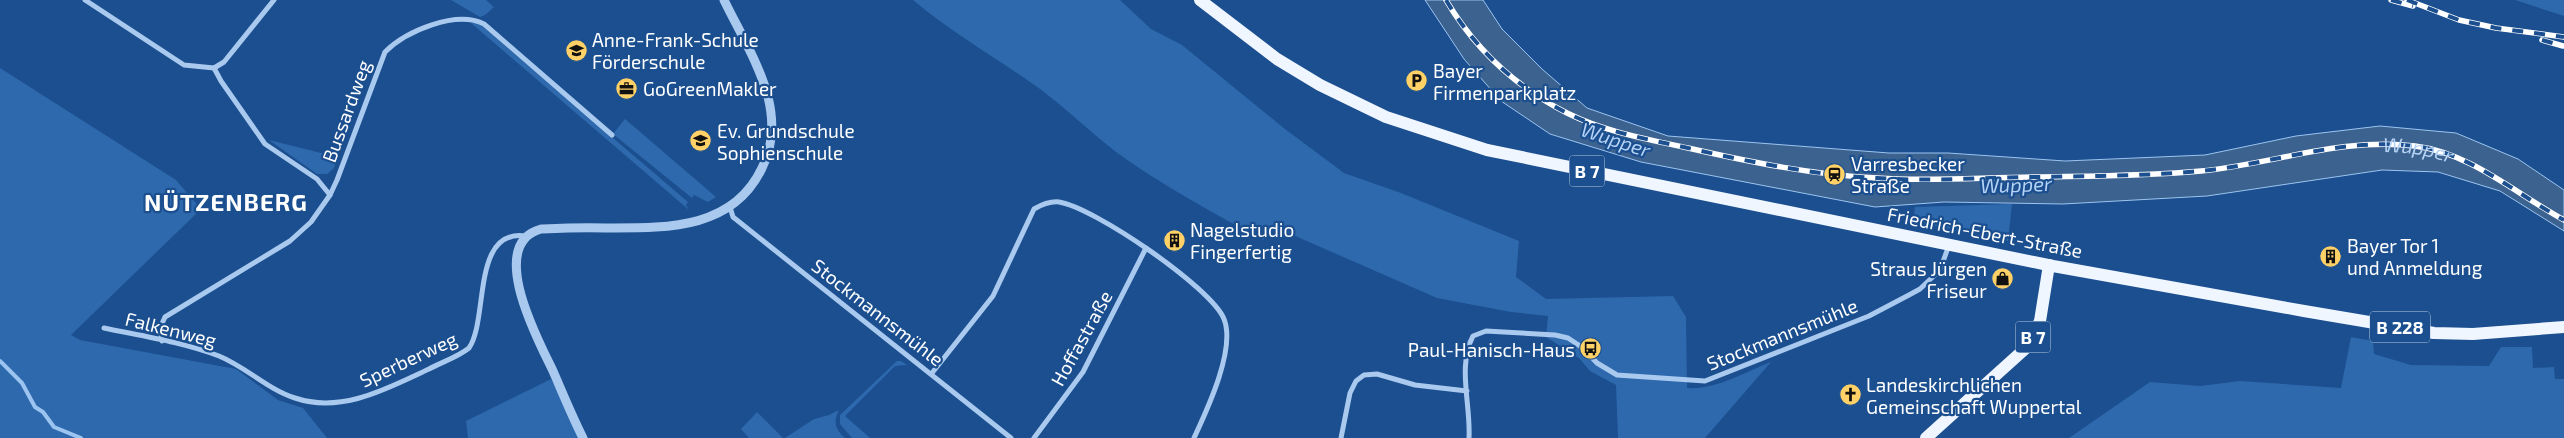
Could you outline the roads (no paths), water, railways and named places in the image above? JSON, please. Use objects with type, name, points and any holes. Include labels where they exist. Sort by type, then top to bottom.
[{"type":"main road","name":"Friedrich-Ebert-Straße","points":[[1200,0],[1270,53],[1320,85],[1386,117],[1487,150],[2049,265],[2434,333],[2472,334],[2564,327]]},
{"type":"main road","name":"B 7","points":[[1926,438],[2027,348],[2040,321],[2049,265]]},
{"type":"street","points":[[85,0],[184,65],[214,68],[224,62],[274,0]]},
{"type":"street","points":[[582,438],[523,301],[517,265],[520,246],[526,236],[541,229],[637,228],[682,225],[702,220],[730,207],[741,199],[758,178],[769,148],[772,122],[762,78],[724,0]]},
{"type":"street","name":"Bussardweg","points":[[162,341],[160,328],[165,317],[290,241],[311,222],[330,195],[385,52],[396,40],[412,31],[464,17],[474,18],[484,24],[612,135]]},
{"type":"street","points":[[214,68],[226,89],[265,144],[317,179],[330,195]]},
{"type":"street","points":[[932,374],[992,296],[1034,209],[1041,205],[1059,202],[1071,206],[1146,248],[1202,293],[1218,309],[1224,320],[1224,351],[1218,377],[1194,438]]},
{"type":"street","name":"Stockmannsmühle","points":[[730,207],[733,217],[1011,438]]},
{"type":"street","name":"Sperberweg","points":[[281,393],[314,402],[349,401],[379,392],[464,352],[476,336],[484,283],[492,252],[507,238],[515,234],[526,236]]},
{"type":"street","name":"Stockmannsmühle","points":[[1469,438],[1467,347],[1473,336],[1486,331],[1539,333],[1568,338],[1584,348],[1597,364],[1617,375],[1705,381],[1869,316],[1920,289],[1940,270],[1949,244]]},
{"type":"street","name":"Hoffastraße","points":[[1034,438],[1083,372],[1146,248]]},
{"type":"street","name":"Falkenweg","points":[[104,328],[220,356],[281,393]]},
{"type":"street","points":[[1340,438],[1350,394],[1356,381],[1364,375],[1378,374],[1415,384],[1468,390]]},
{"type":"water","name":"Wupper","points":[[1425,0],[1483,0],[1502,29],[1542,69],[1587,108],[1668,136],[1889,153],[1948,153],[2065,161],[2205,155],[2296,136],[2380,126],[2456,133],[2518,159],[2564,190],[2564,231],[2500,191],[2438,172],[2382,170],[2207,196],[2063,204],[1944,202],[1875,207],[1641,162],[1550,134],[1501,101],[1464,59]]},
{"type":"waterway","points":[[0,361],[22,383],[35,407],[43,412],[54,427],[81,438]]},
{"type":"railway","points":[[1446,0],[1470,35],[1498,65],[1548,103],[1567,113],[1581,120],[1626,134],[1758,163],[1830,174],[1897,179],[2120,176],[2228,168],[2334,148],[2388,144],[2436,150],[2455,157],[2492,176],[2564,220]]},
{"type":"railway","points":[[2391,0],[2413,6]]},
{"type":"railway","points":[[2407,0],[2459,20],[2496,28],[2564,37]]},
{"type":"railway","points":[[2542,40],[2563,46]]},
{"type":"place","name":"Anne-Frank-Schule Förderschule","points":[[576,50]]},
{"type":"place","name":"Bayer Firmenparkplatz","points":[[1417,81]]},
{"type":"place","name":"GoGreenMakler","points":[[627,88]]},
{"type":"place","name":"Ev. Grundschule Sophienschule","points":[[701,141]]},
{"type":"place","name":"Varresbecker Straße","points":[[1835,174]]},
{"type":"place","name":"Nagelstudio Fingerfertig","points":[[1174,240]]},
{"type":"place","name":"Bayer Tor 1 und Anmeldung","points":[[2331,256]]},
{"type":"place","name":"Straus Jürgen Friseur","points":[[2003,279]]},
{"type":"place","name":"Paul-Hanisch-Haus","points":[[1591,349]]},
{"type":"place","name":"Landeskirchlichen Gemeinschaft Wuppertal","points":[[1850,395]]},
{"type":"district","name":"NÜTZENBERG","points":[[226,201]]}]
